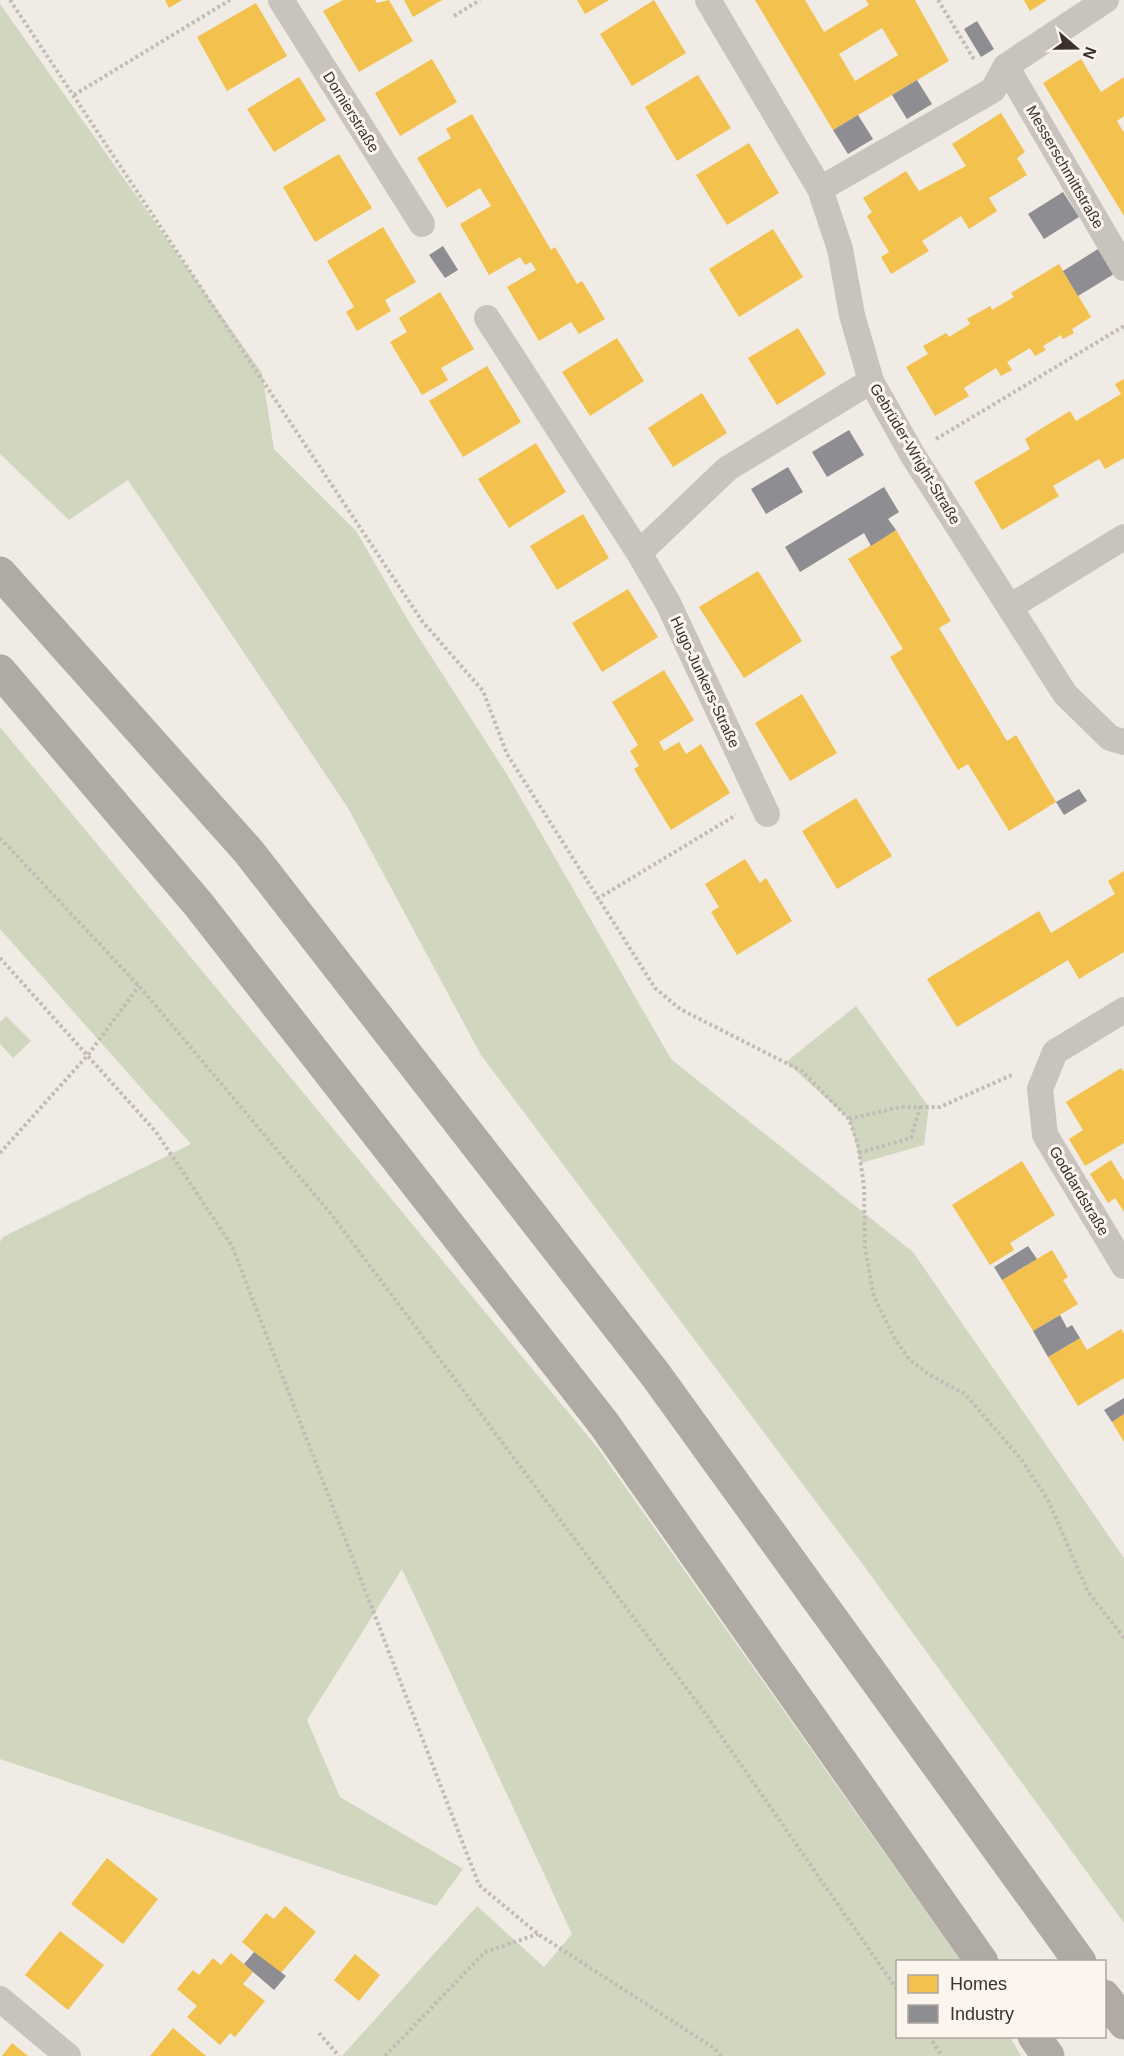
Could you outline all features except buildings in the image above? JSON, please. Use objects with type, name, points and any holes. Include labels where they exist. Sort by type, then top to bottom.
[{"type":"highway","points":[[0,573],[256,861],[655,1374],[1079,1960]]},
{"type":"highway","points":[[0,671],[199,905],[604,1424],[981,1960]]},
{"type":"highway","points":[[1106,1999],[1124,2023]]},
{"type":"highway","points":[[1035,2038],[1048,2056]]},
{"type":"street","name":"Dornierstraße","points":[[281,0],[422,224]]},
{"type":"street","name":"Gebrüder-Wright-Straße","points":[[708,0],[820,189],[840,249],[852,315],[871,381],[912,454],[1065,694],[1110,738],[1124,742]]},
{"type":"street","points":[[820,189],[993,90],[1006,66],[1106,0]]},
{"type":"street","name":"Messerschmittstraße","points":[[1006,66],[1124,268]]},
{"type":"street","name":"Hugo-Junkers-Straße","points":[[488,318],[639,553],[668,603],[763,807]]},
{"type":"street","points":[[639,553],[727,469],[871,381]]},
{"type":"street","points":[[1010,607],[1124,537]]},
{"type":"street","points":[[1055,1052],[1124,1010]]},
{"type":"street","name":"Goddardstraße","points":[[1055,1052],[1040,1089],[1045,1135],[1124,1266]]},
{"type":"street","points":[[0,1999],[68,2056]]},
{"type":"path","points":[[10,0],[422,621],[483,691],[507,754],[655,988],[680,1009],[802,1071],[849,1119],[859,1153],[864,1187],[864,1248],[874,1297],[895,1339],[909,1359],[928,1374],[965,1394],[1021,1459],[1048,1500],[1088,1592],[1124,1638]]},
{"type":"path","points":[[74,96],[230,0]]},
{"type":"path","points":[[454,16],[480,0]]},
{"type":"path","points":[[938,0],[993,90]]},
{"type":"path","points":[[912,454],[1124,326]]},
{"type":"path","points":[[597,899],[763,807]]},
{"type":"path","points":[[0,838],[139,986],[331,1214],[705,1713],[896,1990]]},
{"type":"path","points":[[0,958],[156,1132],[232,1246],[479,1885],[538,1934],[714,2048],[721,2056]]},
{"type":"path","points":[[0,1153],[88,1055],[139,986]]},
{"type":"path","points":[[849,1119],[900,1107],[940,1107],[1055,1052]]},
{"type":"path","points":[[859,1153],[911,1138],[920,1107]]},
{"type":"path","points":[[385,2056],[485,1952],[538,1934]]},
{"type":"path","points":[[319,2033],[339,2056]]},
{"type":"path","points":[[930,2038],[942,2056]]},
{"type":"green space","points":[[0,4],[262,373],[274,449],[356,531],[409,622],[508,776],[671,1059],[913,1252],[1124,1558],[1124,1923],[864,1566],[481,1055],[348,808],[128,480],[69,520],[0,454]]},
{"type":"green space","points":[[0,727],[597,1447],[960,1960],[896,1960],[896,2038],[1011,2038],[1021,2056],[342,2056],[477,1906],[544,1967],[572,1934],[402,1569],[307,1720],[340,1797],[463,1869],[436,1906],[0,1759],[0,1242],[3,1237],[191,1144],[0,929]]},
{"type":"green space","points":[[856,1006],[929,1107],[924,1145],[861,1163],[849,1119],[786,1062]]},
{"type":"green space","points":[[6,1016],[31,1041],[13,1058],[0,1044],[0,1022]]}]
